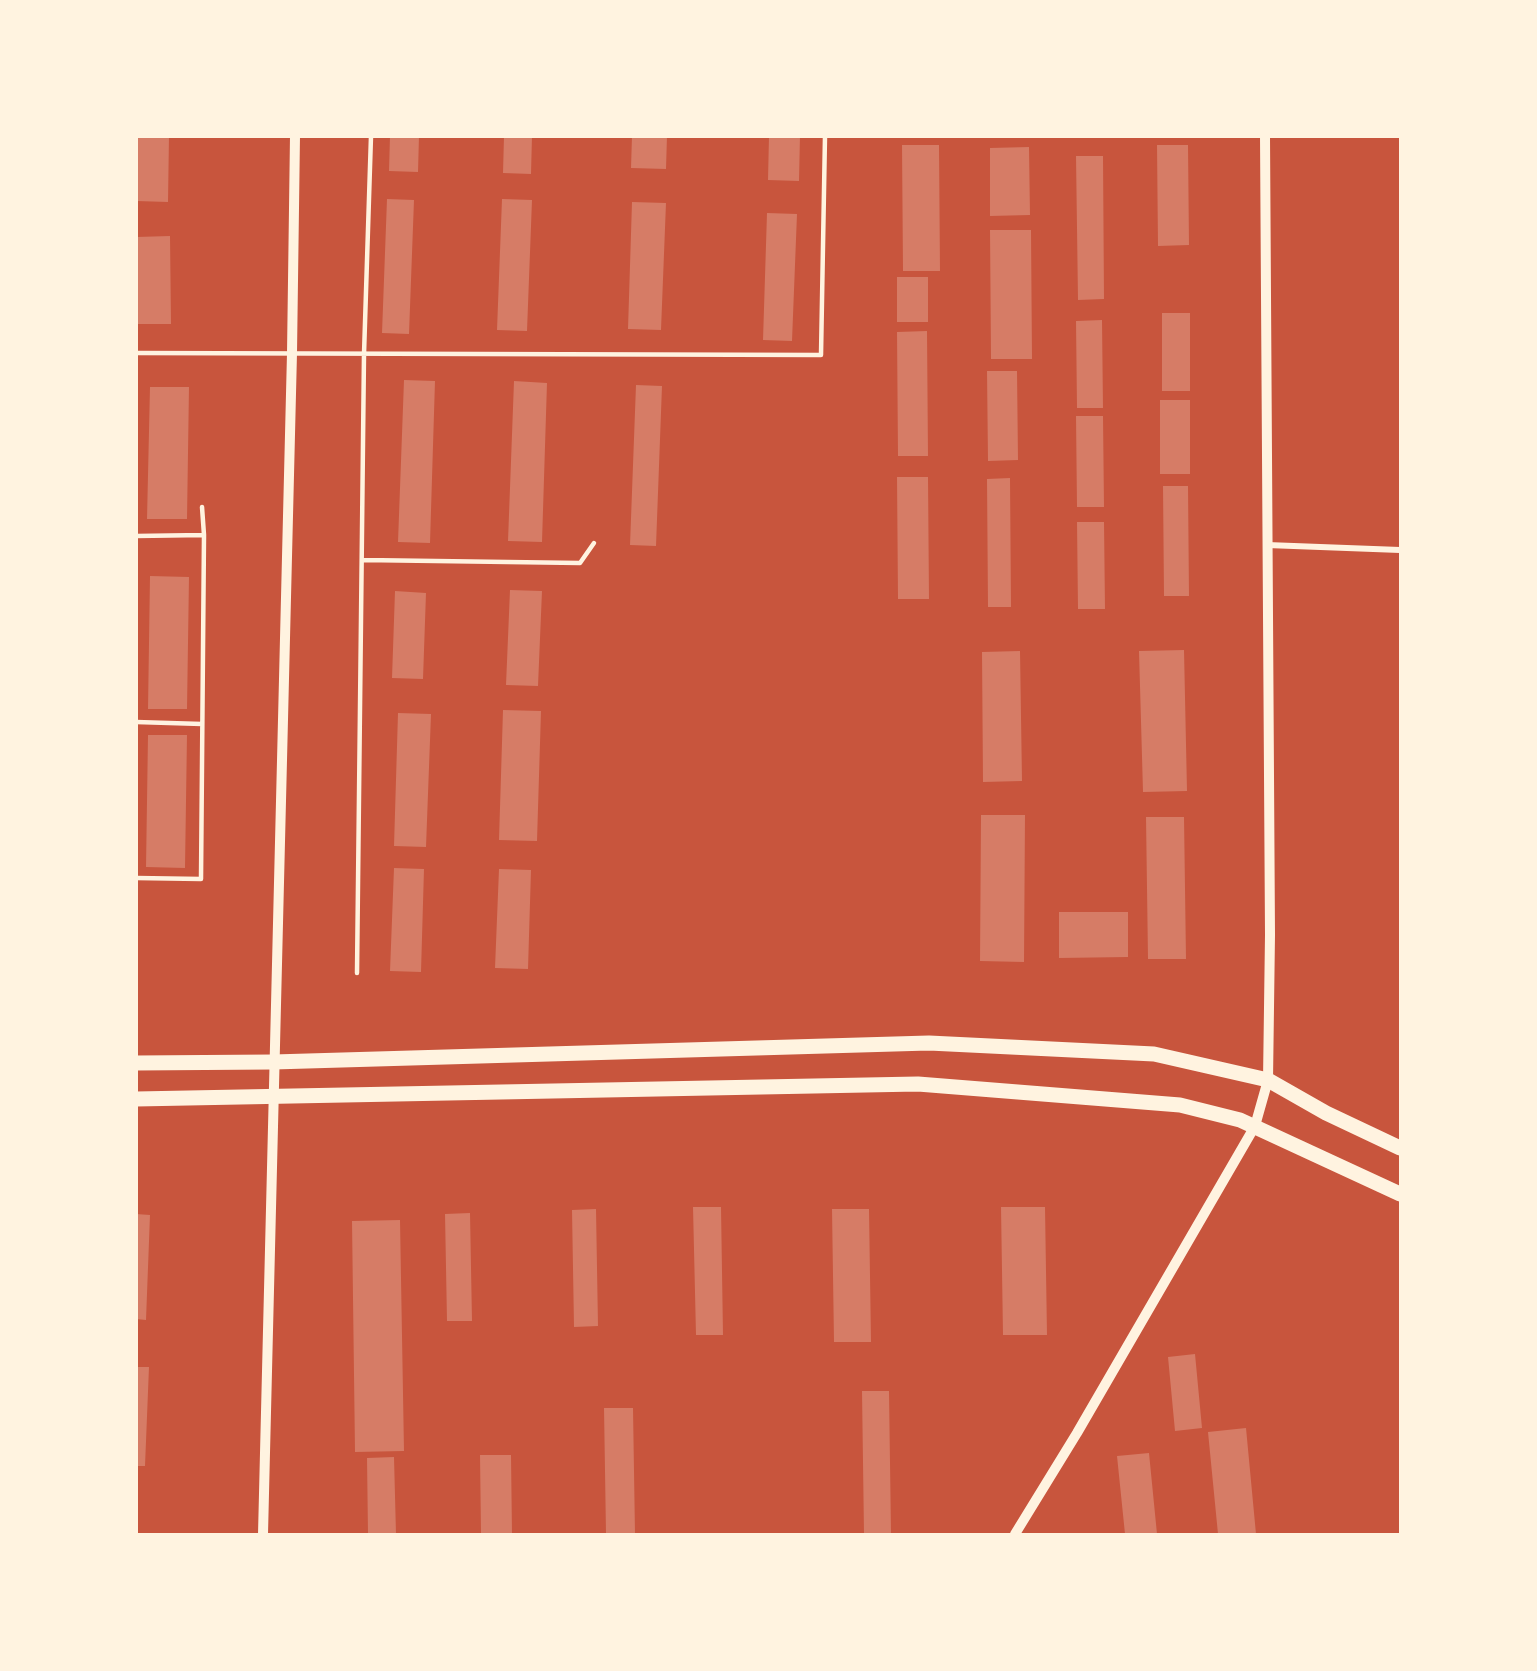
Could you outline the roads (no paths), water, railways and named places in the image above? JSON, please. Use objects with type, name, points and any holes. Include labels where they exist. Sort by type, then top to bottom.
[{"type":"main road","points":[[136,1063],[273,1062],[929,1043],[1154,1054],[1268,1080],[1326,1113],[1401,1148]]},
{"type":"main road","points":[[136,1099],[918,1084],[1180,1105],[1255,1126],[1401,1194]]},
{"type":"street","points":[[262,1534],[292,353],[295,136]]},
{"type":"street","points":[[1015,1534],[1077,1433],[1255,1126],[1268,1080],[1265,136]]},
{"type":"street","points":[[1267,545],[1401,550]]},
{"type":"lane","points":[[357,972],[364,354],[371,136]]},
{"type":"lane","points":[[136,353],[821,355],[825,136]]},
{"type":"lane","points":[[136,878],[201,879],[204,535],[202,507]]},
{"type":"lane","points":[[136,536],[204,535]]},
{"type":"lane","points":[[363,560],[580,562],[594,543]]},
{"type":"lane","points":[[136,722],[202,724]]}]
